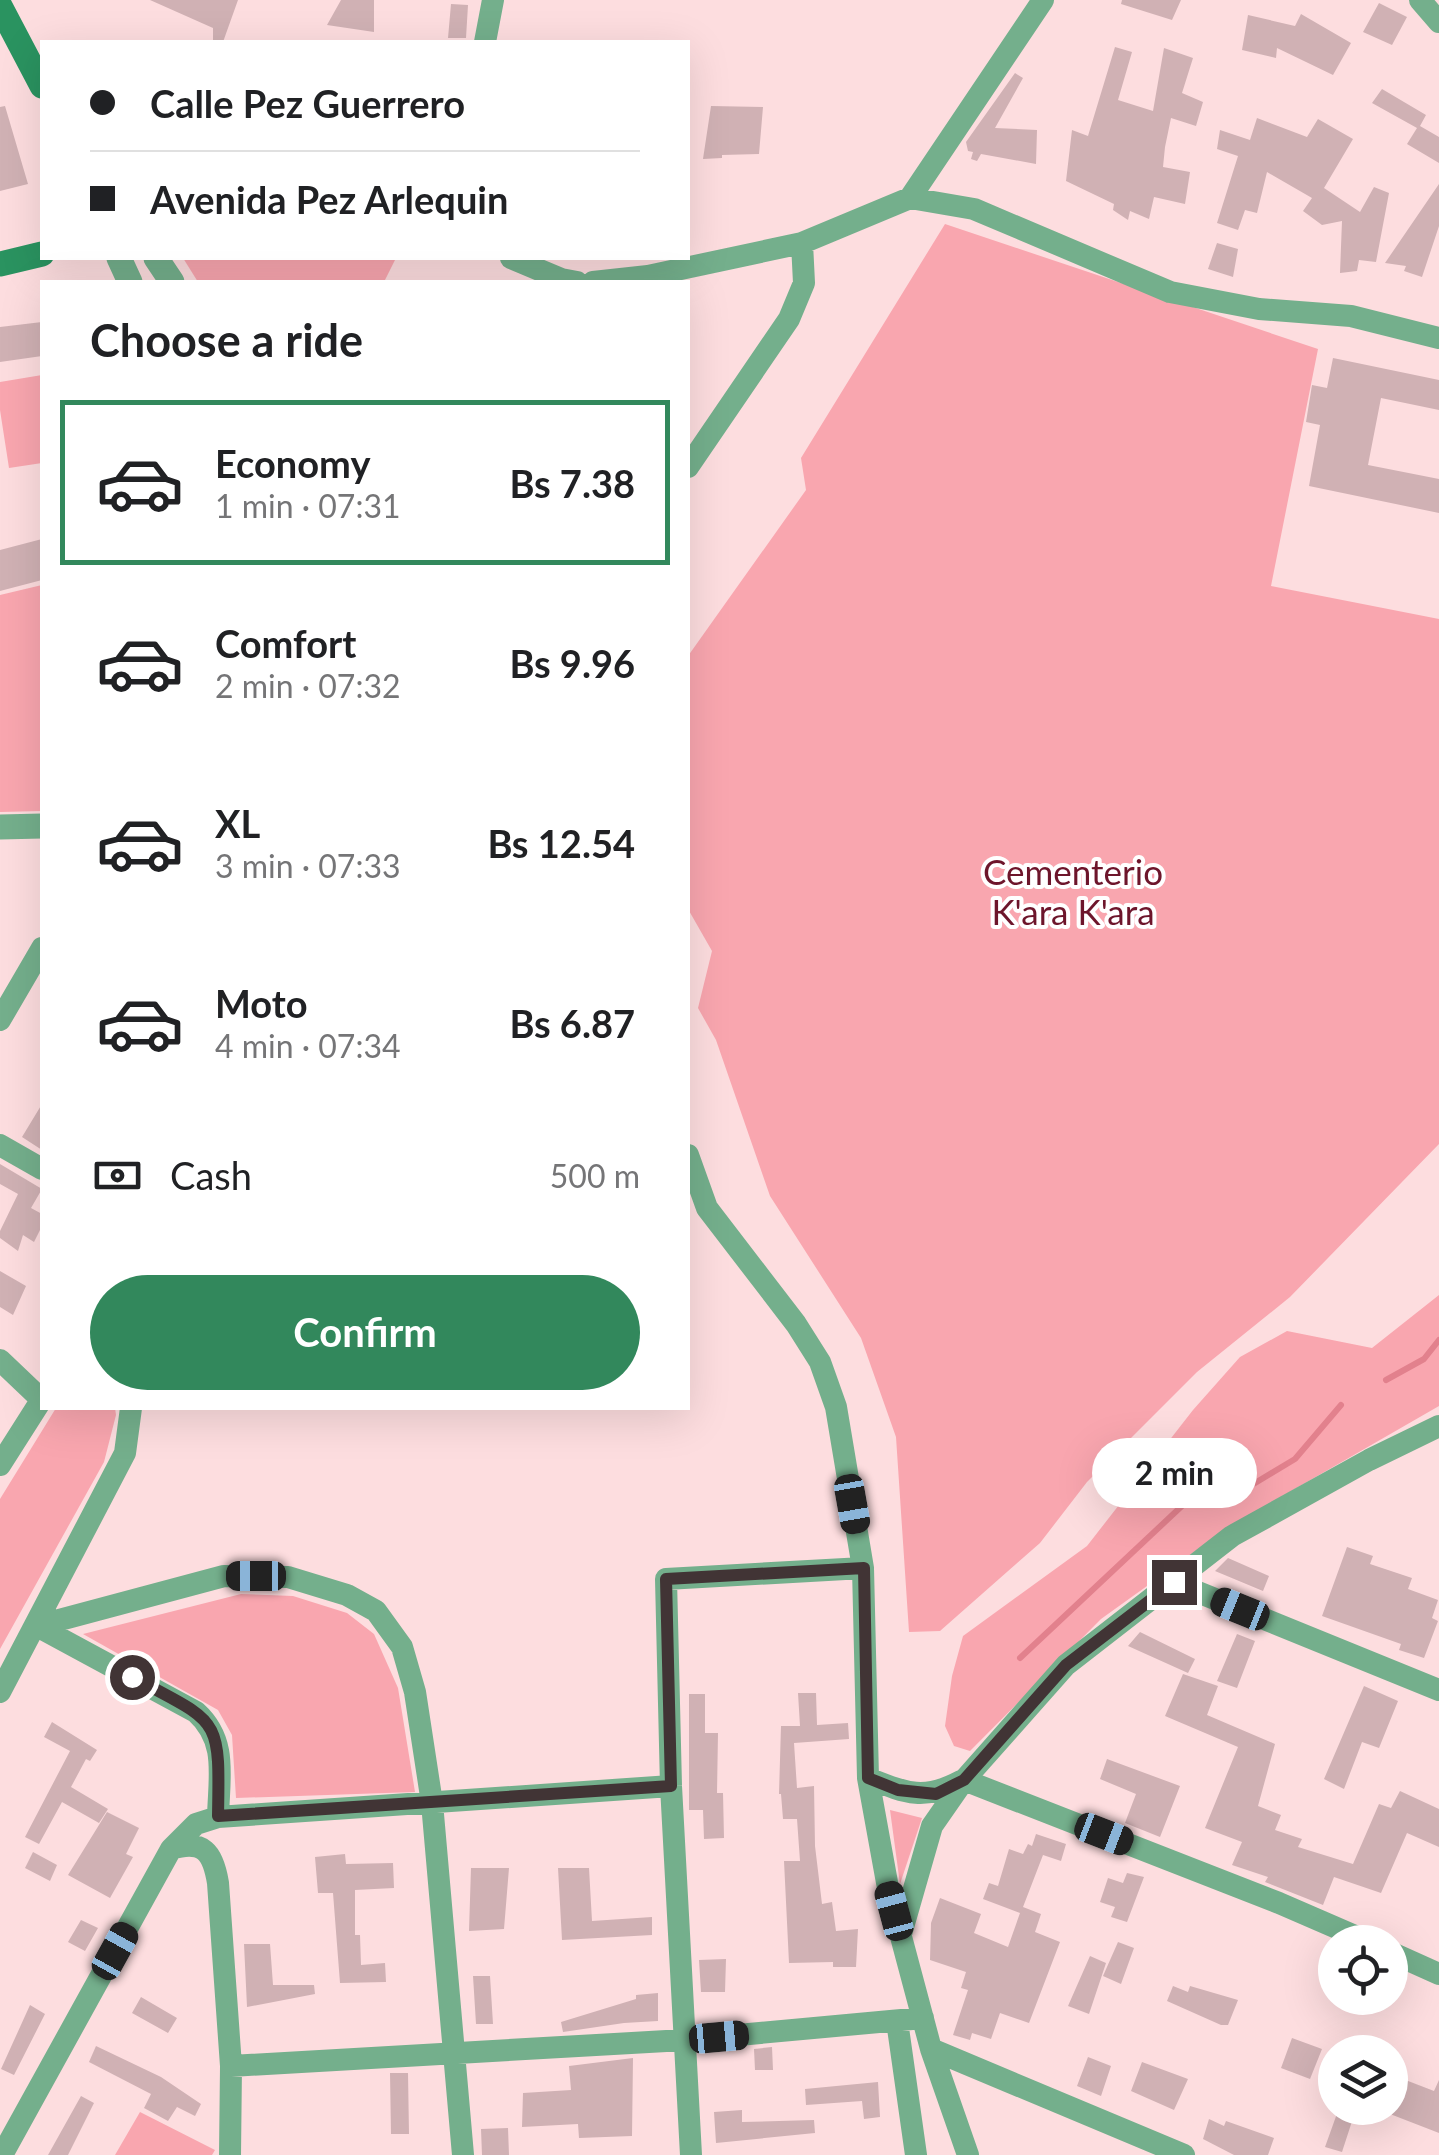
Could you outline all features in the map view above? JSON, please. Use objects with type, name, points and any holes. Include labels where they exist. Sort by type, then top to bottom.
[{"type":"main road","points":[[5,6],[40,82]]},
{"type":"main road","points":[[0,264],[40,254]]},
{"type":"street","points":[[485,40],[492,0]]},
{"type":"street","points":[[910,198],[1042,0]]},
{"type":"street","points":[[1420,0],[1439,22]]},
{"type":"street","points":[[611,280],[648,276],[802,243],[910,198],[974,209],[1170,292],[1259,309],[1351,316],[1439,338]]},
{"type":"street","points":[[690,464],[789,319],[804,283],[802,243]]},
{"type":"street","points":[[517,260],[566,280]]},
{"type":"street","points":[[0,827],[40,826]]},
{"type":"street","points":[[0,1020],[40,951]]},
{"type":"street","points":[[0,1145],[40,1168]]},
{"type":"street","points":[[690,1160],[707,1208],[796,1324],[820,1362],[836,1407],[864,1568],[868,1778],[888,1888],[931,2049],[968,2155]]},
{"type":"street","points":[[0,1360],[40,1398]]},
{"type":"street","points":[[0,1465],[40,1403]]},
{"type":"street","points":[[0,1692],[125,1453],[131,1410]]},
{"type":"street","points":[[901,1934],[932,1826],[964,1780],[1066,1665],[1232,1536],[1368,1460],[1439,1426]]},
{"type":"street","points":[[691,2155],[671,1786],[666,1579],[864,1568]]},
{"type":"street","points":[[37,1626],[224,1576],[288,1576],[347,1595],[376,1611],[402,1647],[415,1692],[432,1803],[463,2155]]},
{"type":"street","points":[[1174,1582],[1439,1690]]},
{"type":"street","points":[[37,1626],[196,1712],[212,1726],[219,1750],[218,1816]]},
{"type":"street","points":[[868,1778],[898,1790],[936,1794],[964,1780],[1329,1925]]},
{"type":"street","points":[[2,2155],[179,1846],[196,1824],[218,1816],[671,1786]]},
{"type":"street","points":[[179,1846],[201,1847],[215,1865],[231,2066],[230,2155]]},
{"type":"street","points":[[1408,1960],[1439,1974]]},
{"type":"street","points":[[231,2066],[684,2040],[923,2018]]},
{"type":"street","points":[[897,2020],[916,2155]]},
{"type":"street","points":[[931,2049],[1184,2155]]},
{"type":"green space","name":"Cementerio K'ara K'ara","points":[[945,224],[1318,349],[1271,586],[1439,619],[1439,1144],[1290,1297],[1197,1372],[1087,1482],[1040,1543],[940,1631],[909,1632],[896,1437],[861,1338],[770,1196],[716,1040],[698,1008],[712,951],[690,912],[690,653],[806,490],[801,458]]},
{"type":"green space","points":[[184,260],[395,260],[385,280],[197,280]]},
{"type":"green space","points":[[40,375],[40,463],[9,468],[0,382]]},
{"type":"green space","points":[[40,585],[40,811],[0,812],[0,595]]},
{"type":"green space","points":[[1439,1295],[1439,1406],[1232,1525],[1101,1619],[970,1751],[954,1746],[945,1726],[963,1636],[1087,1546],[1193,1410],[1240,1357],[1287,1331],[1372,1348]]},
{"type":"green space","points":[[55,1410],[115,1410],[104,1462],[0,1649],[0,1499]]},
{"type":"green space","points":[[241,1594],[293,1596],[347,1613],[374,1634],[398,1688],[415,1792],[236,1798],[232,1735],[218,1710],[83,1634]]},
{"type":"green space","points":[[890,1810],[922,1818],[900,1884]]},
{"type":"green space","points":[[140,2112],[215,2150],[212,2155],[115,2155]]},
{"type":"building","points":[[150,0],[238,0],[224,40],[213,40],[213,28]]},
{"type":"building","points":[[341,0],[374,0],[374,32],[327,25]]},
{"type":"building","points":[[1122,0],[1181,0],[1172,20],[1121,4]]},
{"type":"building","points":[[1379,3],[1407,17],[1392,45],[1363,32]]},
{"type":"building","points":[[451,4],[468,5],[466,38],[448,38]]},
{"type":"building","points":[[1301,14],[1351,43],[1333,75],[1277,48],[1276,58],[1242,50],[1248,15],[1295,26]]},
{"type":"building","points":[[1115,47],[1132,52],[1118,100],[1153,111],[1164,48],[1193,58],[1182,93],[1203,102],[1196,126],[1171,118],[1165,147],[1163,167],[1190,172],[1185,204],[1154,197],[1149,219],[1130,211],[1128,220],[1113,210],[1114,204],[1066,181],[1072,130],[1088,136]]},
{"type":"building","points":[[1015,73],[1023,78],[995,128],[1037,130],[1036,164],[981,154],[977,161],[971,159],[973,152],[968,151],[966,142]]},
{"type":"building","points":[[1382,89],[1426,115],[1420,126],[1439,137],[1439,163],[1407,144],[1417,128],[1372,103]]},
{"type":"building","points":[[5,106],[28,184],[0,191],[0,107]]},
{"type":"building","points":[[711,106],[763,107],[759,154],[703,159]]},
{"type":"building","points":[[1257,118],[1307,137],[1318,119],[1353,139],[1324,188],[1360,212],[1374,187],[1389,193],[1376,262],[1359,260],[1357,271],[1340,273],[1342,221],[1322,225],[1303,211],[1312,198],[1267,172],[1257,213],[1245,210],[1238,230],[1217,223],[1238,156],[1217,149],[1220,130],[1250,140]]},
{"type":"building","points":[[1439,184],[1439,226],[1422,277],[1404,271],[1406,266],[1385,263]]},
{"type":"building","points":[[1217,243],[1238,249],[1233,277],[1208,269]]},
{"type":"building","points":[[40,322],[40,356],[0,362],[0,327]]},
{"type":"building","points":[[1333,358],[1439,380],[1439,410],[1381,398],[1368,465],[1439,479],[1439,513],[1309,486],[1320,425],[1306,422],[1312,385],[1327,388]]},
{"type":"building","points":[[40,540],[40,581],[0,591],[0,550]]},
{"type":"building","points":[[40,1107],[40,1149],[22,1137]]},
{"type":"building","points":[[0,1164],[40,1188],[31,1208],[40,1213],[40,1230],[34,1242],[23,1235],[18,1251],[0,1238],[0,1231],[18,1194],[0,1184]]},
{"type":"building","points":[[0,1271],[26,1286],[13,1315],[0,1307]]},
{"type":"building","points":[[1347,1547],[1373,1556],[1370,1564],[1412,1578],[1408,1589],[1438,1600],[1432,1618],[1438,1621],[1424,1658],[1399,1650],[1401,1644],[1322,1616]]},
{"type":"building","points":[[1228,1558],[1269,1576],[1263,1591],[1215,1571]]},
{"type":"building","points":[[1140,1632],[1195,1659],[1188,1673],[1128,1646]]},
{"type":"building","points":[[1237,1634],[1255,1641],[1237,1688],[1217,1681]]},
{"type":"building","points":[[1183,1674],[1218,1686],[1207,1715],[1275,1744],[1258,1806],[1281,1815],[1275,1830],[1302,1839],[1298,1847],[1353,1864],[1379,1804],[1391,1808],[1400,1791],[1439,1809],[1439,1847],[1407,1833],[1381,1893],[1334,1877],[1323,1905],[1265,1882],[1268,1877],[1232,1865],[1242,1842],[1205,1828],[1238,1747],[1165,1716]]},
{"type":"building","points":[[1364,1686],[1398,1701],[1379,1748],[1362,1742],[1344,1789],[1324,1779]]},
{"type":"building","points":[[798,1693],[816,1693],[817,1725],[848,1723],[849,1739],[794,1743],[797,1788],[814,1786],[815,1846],[822,1904],[832,1902],[836,1931],[858,1929],[856,1967],[833,1967],[833,1962],[789,1963],[784,1861],[800,1861],[797,1819],[783,1819],[779,1794],[781,1726],[800,1726]]},
{"type":"building","points":[[689,1694],[705,1694],[705,1733],[718,1733],[717,1793],[723,1793],[724,1838],[704,1839],[703,1810],[689,1810]]},
{"type":"building","points":[[52,1722],[97,1750],[90,1761],[86,1759],[71,1787],[108,1809],[99,1823],[62,1802],[39,1844],[25,1837],[70,1751],[44,1737]]},
{"type":"building","points":[[1107,1759],[1180,1786],[1160,1837],[1125,1823],[1136,1794],[1100,1779]]},
{"type":"building","points":[[107,1812],[139,1828],[126,1854],[133,1857],[110,1898],[68,1875]]},
{"type":"building","points":[[1036,1834],[1066,1844],[1061,1861],[1043,1855],[1023,1907],[1041,1914],[1035,1932],[1060,1942],[1029,2023],[1000,2013],[991,2039],[972,2033],[970,2040],[953,2035],[968,1990],[961,1988],[966,1972],[930,1960],[931,1923],[940,1898],[981,1914],[974,1933],[1008,1947],[1020,1913],[983,1899],[989,1883],[998,1886],[1009,1849],[1023,1854],[1028,1844],[1032,1846]]},
{"type":"building","points":[[33,1852],[57,1865],[50,1881],[25,1868]]},
{"type":"building","points":[[345,1854],[346,1864],[393,1863],[394,1888],[355,1890],[355,1935],[360,1935],[361,1965],[385,1963],[386,1982],[340,1983],[333,1893],[318,1893],[315,1857]]},
{"type":"building","points":[[471,1868],[509,1868],[504,1929],[469,1931]]},
{"type":"building","points":[[558,1868],[589,1868],[592,1921],[652,1917],[652,1935],[562,1940]]},
{"type":"building","points":[[1127,1873],[1144,1877],[1127,1922],[1111,1917],[1115,1907],[1100,1902],[1108,1878],[1123,1883]]},
{"type":"building","points":[[81,1920],[98,1928],[85,1951],[68,1942]]},
{"type":"building","points":[[1118,1942],[1134,1948],[1121,1984],[1103,1976]]},
{"type":"building","points":[[244,1944],[270,1944],[273,1985],[314,1985],[315,1994],[247,2007]]},
{"type":"building","points":[[1090,1956],[1106,1963],[1089,2014],[1068,2006]]},
{"type":"building","points":[[726,1959],[725,1992],[701,1992],[699,1960]]},
{"type":"building","points":[[473,1976],[490,1976],[493,2024],[476,2024]]},
{"type":"building","points":[[1173,1986],[1188,1992],[1190,1986],[1238,2000],[1228,2025],[1167,2001]]},
{"type":"building","points":[[658,1993],[658,2021],[563,2032],[561,2022],[636,1999],[636,1995]]},
{"type":"building","points":[[141,1997],[177,2018],[168,2033],[132,2013]]},
{"type":"building","points":[[30,2005],[45,2014],[14,2075],[1,2069]]},
{"type":"building","points":[[1292,2038],[1318,2048],[1310,2079],[1281,2068]]},
{"type":"building","points":[[96,2046],[161,2077],[201,2104],[195,2116],[177,2107],[168,2121],[144,2108],[151,2094],[89,2062]]},
{"type":"building","points":[[772,2047],[773,2070],[755,2070],[754,2049]]},
{"type":"building","points":[[1088,2057],[1111,2066],[1101,2096],[1077,2086]]},
{"type":"building","points":[[633,2058],[632,2136],[579,2138],[578,2124],[522,2127],[523,2093],[571,2090],[569,2066]]},
{"type":"building","points":[[1142,2062],[1188,2079],[1174,2110],[1131,2091]]},
{"type":"building","points":[[390,2073],[408,2073],[409,2134],[391,2134]]},
{"type":"building","points":[[1439,2080],[1439,2133],[1408,2121],[1408,2081],[1434,2091]]},
{"type":"building","points":[[878,2082],[880,2117],[864,2119],[862,2101],[806,2105],[805,2089]]},
{"type":"building","points":[[81,2096],[94,2103],[68,2155],[48,2155]]},
{"type":"building","points":[[742,2110],[742,2122],[814,2120],[815,2133],[716,2143],[714,2112]]},
{"type":"building","points":[[1209,2119],[1274,2138],[1268,2155],[1234,2155],[1203,2139]]},
{"type":"building","points":[[1333,2125],[1351,2125],[1342,2152],[1325,2147]]},
{"type":"building","points":[[508,2128],[509,2155],[482,2155],[481,2129]]},
{"type":"waterway","points":[[1386,1380],[1424,1359],[1439,1340]]},
{"type":"waterway","points":[[1020,1658],[1184,1504],[1227,1500],[1295,1459],[1341,1405]]},
{"type":"route","points":[[132,1677],[196,1712],[212,1726],[219,1750],[218,1816],[671,1786],[666,1579],[864,1568],[868,1778],[898,1790],[936,1794],[964,1780],[1066,1665],[1174,1582]]}]
